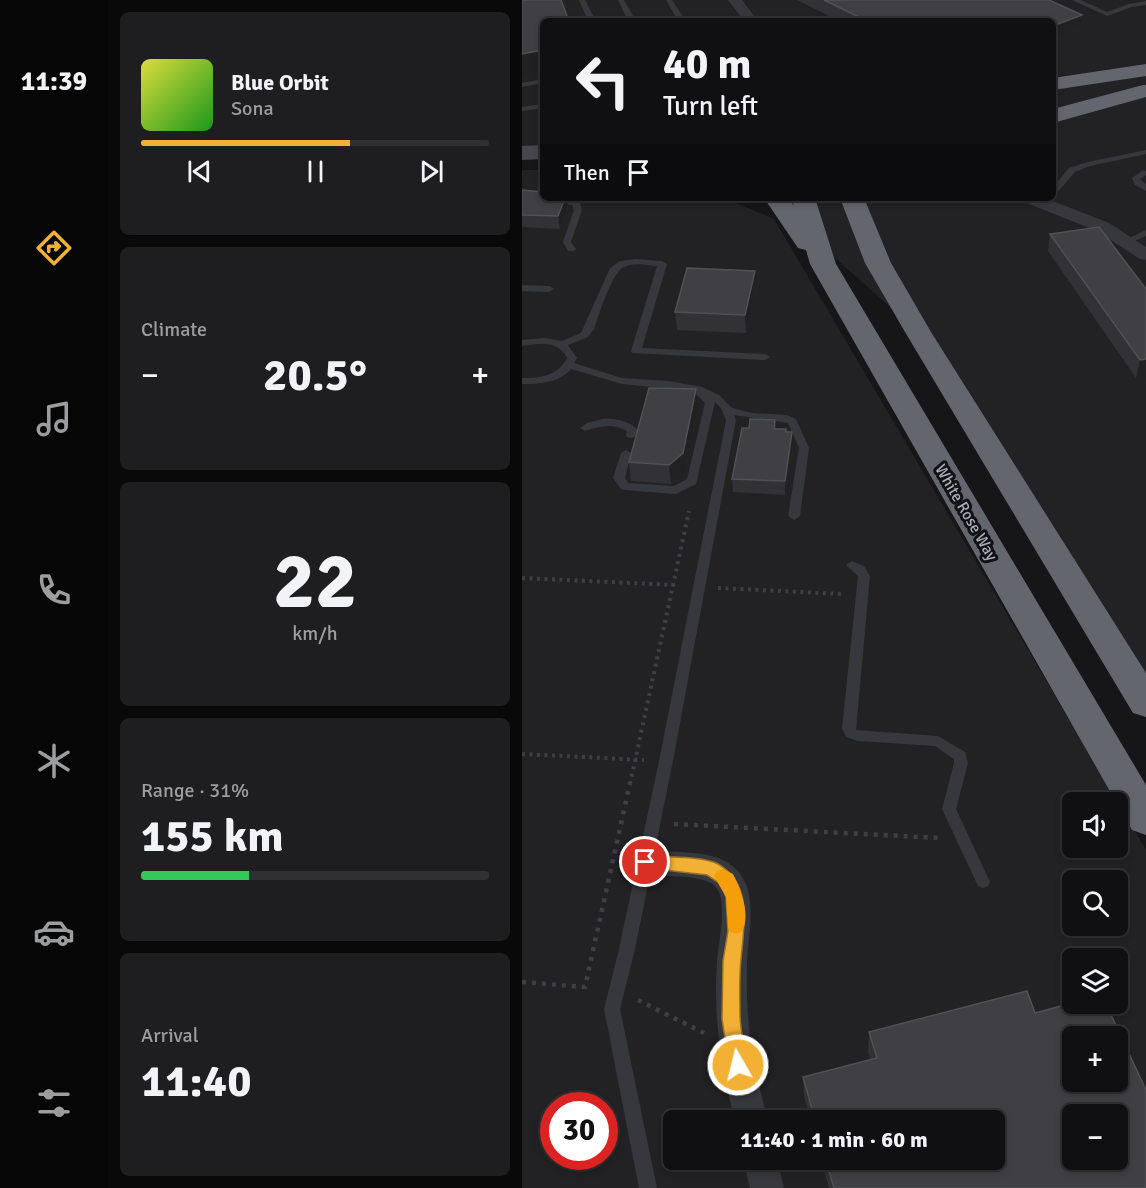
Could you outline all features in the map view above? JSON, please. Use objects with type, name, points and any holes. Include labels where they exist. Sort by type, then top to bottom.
[{"type":"highway","points":[[1056,84],[1145,83]]},
{"type":"highway","points":[[1056,113],[1145,83]]},
{"type":"highway","points":[[778,201],[823,264]]},
{"type":"highway","name":"White Rose Way","points":[[804,201],[823,264],[1146,819]]},
{"type":"highway","points":[[857,202],[878,263],[1146,703]]},
{"type":"street","points":[[737,3],[740,18]]},
{"type":"street","points":[[737,3],[749,18]]},
{"type":"street","points":[[522,153],[540,152]]},
{"type":"street","points":[[522,170],[540,170]]},
{"type":"street","points":[[1048,201],[1103,226],[1146,255]]},
{"type":"street","points":[[645,862],[711,868],[727,879],[735,897],[736,931],[732,961],[731,1019],[749,1110]]},
{"type":"street","points":[[762,1170],[767,1188]]},
{"type":"lane","points":[[582,0],[591,18]]},
{"type":"lane","points":[[621,0],[630,18]]},
{"type":"lane","points":[[669,0],[680,18]]},
{"type":"lane","points":[[1075,0],[1107,14],[1131,5],[1146,3]]},
{"type":"lane","points":[[1123,0],[1131,5]]},
{"type":"lane","points":[[522,85],[540,82]]},
{"type":"lane","points":[[522,109],[540,106]]},
{"type":"lane","points":[[1056,184],[1072,170],[1088,164],[1146,152]]},
{"type":"lane","points":[[1143,173],[1136,178],[1138,183],[1146,188]]},
{"type":"lane","points":[[522,198],[540,200]]},
{"type":"lane","points":[[554,201],[576,203],[578,210],[567,242],[571,249]]},
{"type":"lane","points":[[1127,242],[1146,233]]},
{"type":"lane","points":[[522,343],[542,340],[563,344],[585,335],[595,320],[613,270],[620,264],[633,261],[662,264],[636,351],[765,357]]},
{"type":"lane","points":[[522,288],[549,289]]},
{"type":"lane","points":[[522,381],[546,380],[563,372],[572,358],[563,344]]},
{"type":"lane","points":[[569,365],[621,381],[692,388],[714,396],[729,411],[731,420],[666,761],[612,1009],[648,1188]]},
{"type":"lane","points":[[626,453],[619,478],[625,486],[676,490],[692,481],[710,402],[692,388]]},
{"type":"lane","points":[[729,411],[752,416],[779,416],[792,421],[804,448],[794,516]]},
{"type":"lane","points":[[585,428],[597,421],[622,423],[633,430],[631,435]]},
{"type":"lane","points":[[852,565],[860,568],[864,576],[849,728],[851,733],[938,741],[960,756],[961,763],[949,810],[983,882]]},
{"type":"path","points":[[522,982],[585,987],[660,658],[689,511]]},
{"type":"path","points":[[522,754],[666,761]]},
{"type":"path","points":[[653,823],[961,838]]},
{"type":"path","points":[[617,990],[736,1050]]},
{"type":"shaded area","points":[[522,0],[1146,0],[1146,703],[918,332],[771,201],[1056,201],[1056,18],[540,18],[540,152],[522,153]]},
{"type":"shaded area","points":[[522,170],[540,170],[540,201],[731,201],[774,219],[1112,792],[1062,792],[1062,858],[1128,858],[1128,820],[1146,850],[1146,1188],[522,1188]]},
{"type":"building","points":[[522,0],[561,0],[568,18],[540,18],[540,51],[522,54]]},
{"type":"building","points":[[824,0],[1049,0],[1082,15],[1056,25],[1056,18],[861,18]]},
{"type":"building","points":[[522,190],[540,192],[540,201],[564,201],[558,216],[522,215]]},
{"type":"building","points":[[1099,227],[1146,289],[1146,359],[1140,360],[1050,234]]},
{"type":"building","points":[[687,268],[755,271],[745,315],[675,312]]},
{"type":"building","points":[[649,388],[696,389],[683,453],[669,465],[629,462]]},
{"type":"building","points":[[750,419],[775,420],[774,429],[786,429],[786,432],[792,432],[785,481],[732,479],[742,428],[749,428]]},
{"type":"building","points":[[1027,991],[1035,1013],[1062,1006],[1062,1014],[1111,1014],[1116,1026],[1062,1026],[1062,1092],[1128,1092],[1128,1051],[1146,1090],[1146,1188],[834,1188],[829,1170],[1005,1170],[1005,1110],[812,1110],[803,1077],[877,1058],[869,1032]]},
{"type":"slow traffic","points":[[723,876],[727,879],[735,897],[736,927]]},
{"type":"route","points":[[645,862],[711,868],[727,879],[735,897],[736,931],[732,961],[731,1019],[738,1065]]}]
